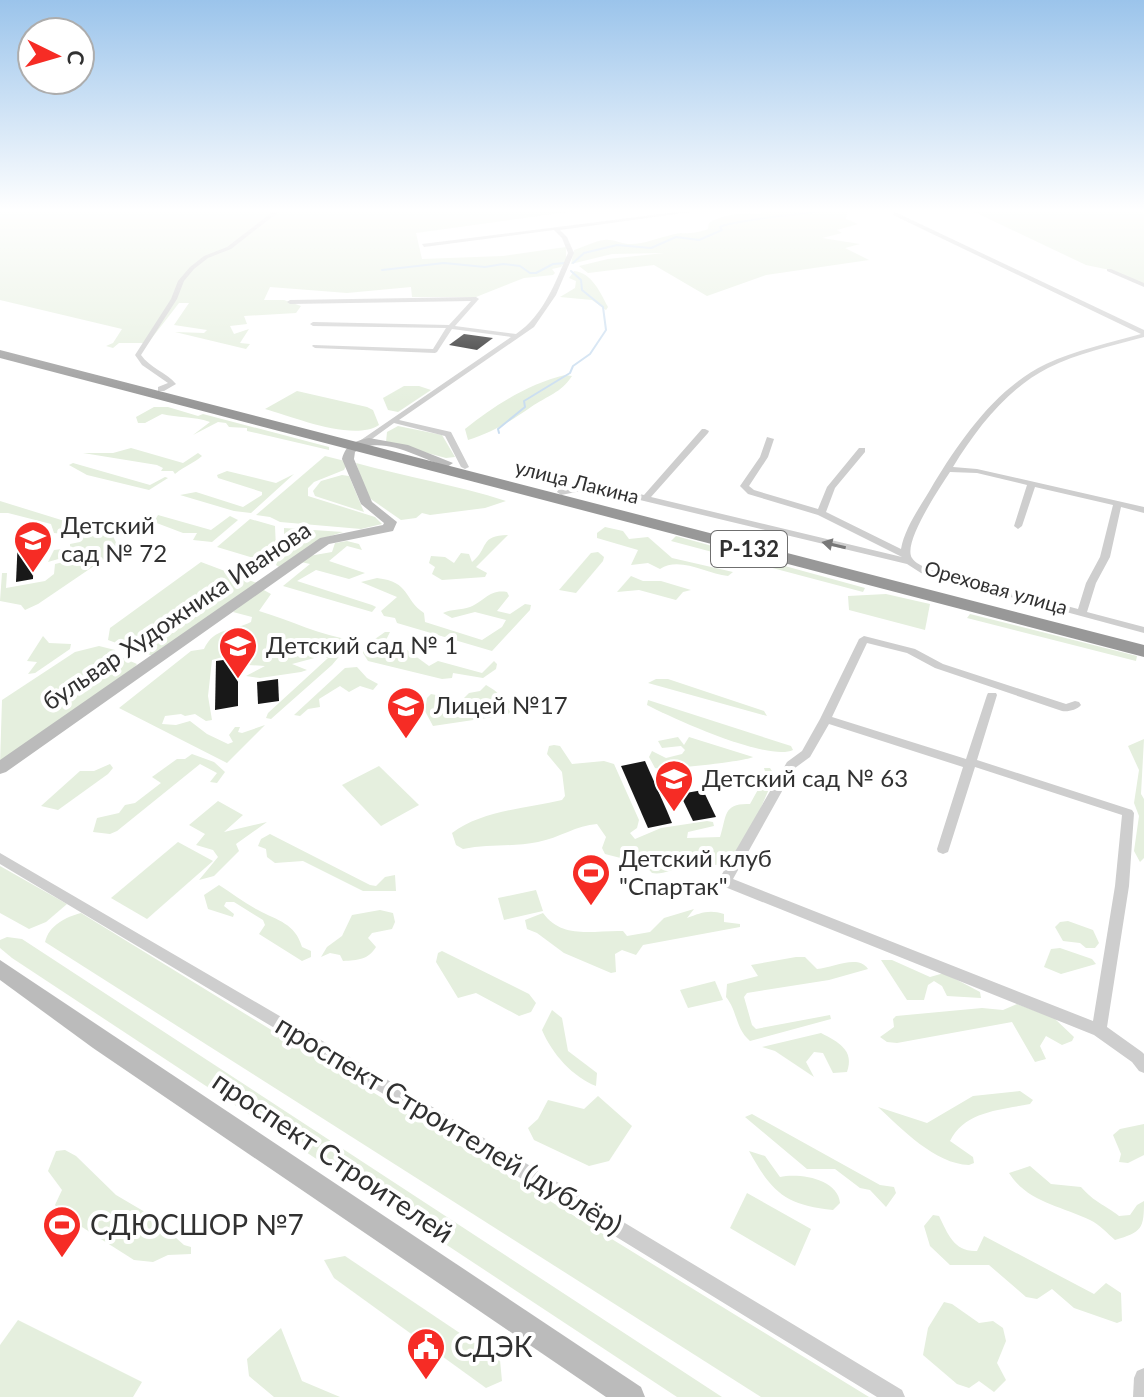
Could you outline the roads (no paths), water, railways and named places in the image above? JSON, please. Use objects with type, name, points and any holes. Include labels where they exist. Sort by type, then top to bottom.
[{"type":"highway","name":"улица Лакина","points":[[0,351],[161,389],[358,445],[465,467],[1144,640]]},
{"type":"highway","name":"улица Лакина","points":[[0,351],[1144,651]]},
{"type":"street","points":[[161,389],[172,384],[141,362],[138,355],[187,275]]},
{"type":"street","points":[[358,445],[518,336],[539,317],[563,275]]},
{"type":"street","points":[[1022,275],[1144,334]]},
{"type":"street","points":[[1121,275],[1144,285]]},
{"type":"street","points":[[290,302],[476,299],[450,327],[435,351],[315,346]]},
{"type":"street","points":[[313,324],[450,327],[518,336]]},
{"type":"street","name":"Ореховая улица","points":[[1144,334],[1076,354],[1031,375],[986,419],[946,469],[907,541],[908,558],[924,571],[1144,630]]},
{"type":"street","points":[[393,421],[448,434],[465,467]]},
{"type":"street","points":[[645,499],[705,431]]},
{"type":"street","points":[[770,439],[764,457],[744,486],[751,492],[821,513],[908,558]]},
{"type":"street","name":"бульвар Художника Иванова","points":[[0,768],[325,541],[388,528],[391,522],[367,504],[348,459],[358,445]]},
{"type":"street","points":[[821,513],[831,487],[862,450]]},
{"type":"street","points":[[946,469],[977,471],[1144,510]]},
{"type":"street","points":[[1018,526],[1032,483]]},
{"type":"street","points":[[561,492],[591,486],[908,558]]},
{"type":"street","points":[[1082,612],[1091,583],[1105,557],[1118,503]]},
{"type":"street","points":[[1075,705],[1066,708],[1010,691],[939,666],[911,651],[864,639],[806,754],[791,765],[725,881],[1099,1030],[1137,1057],[1144,1066]]},
{"type":"street","points":[[943,849],[992,695]]},
{"type":"street","points":[[826,719],[1128,813],[1122,886],[1099,1030]]},
{"type":"street","name":"проспект Строителей (дублёр)","points":[[0,858],[292,1030],[895,1397]]},
{"type":"street","name":"проспект Строителей","points":[[0,969],[101,1041],[631,1397]]},
{"type":"street","points":[[1143,1397],[1144,1378]]},
{"type":"waterway","points":[[499,433],[498,429],[525,407],[524,401],[570,373],[573,366],[590,354],[606,330],[603,307],[582,290],[581,280],[576,275]]},
{"type":"place","name":"Детский сад № 72","points":[[33,574]]},
{"type":"place","name":"Детский сад № 1","points":[[238,680]]},
{"type":"place","name":"Лицей №17","points":[[406,740]]},
{"type":"place","name":"Детский сад № 63","points":[[674,813]]},
{"type":"place","name":"Детский клуб \"Спартак\"","points":[[591,907]]},
{"type":"place","name":"СДЮСШОР №7","points":[[62,1259]]},
{"type":"place","name":"СДЭК","points":[[426,1381]]}]
